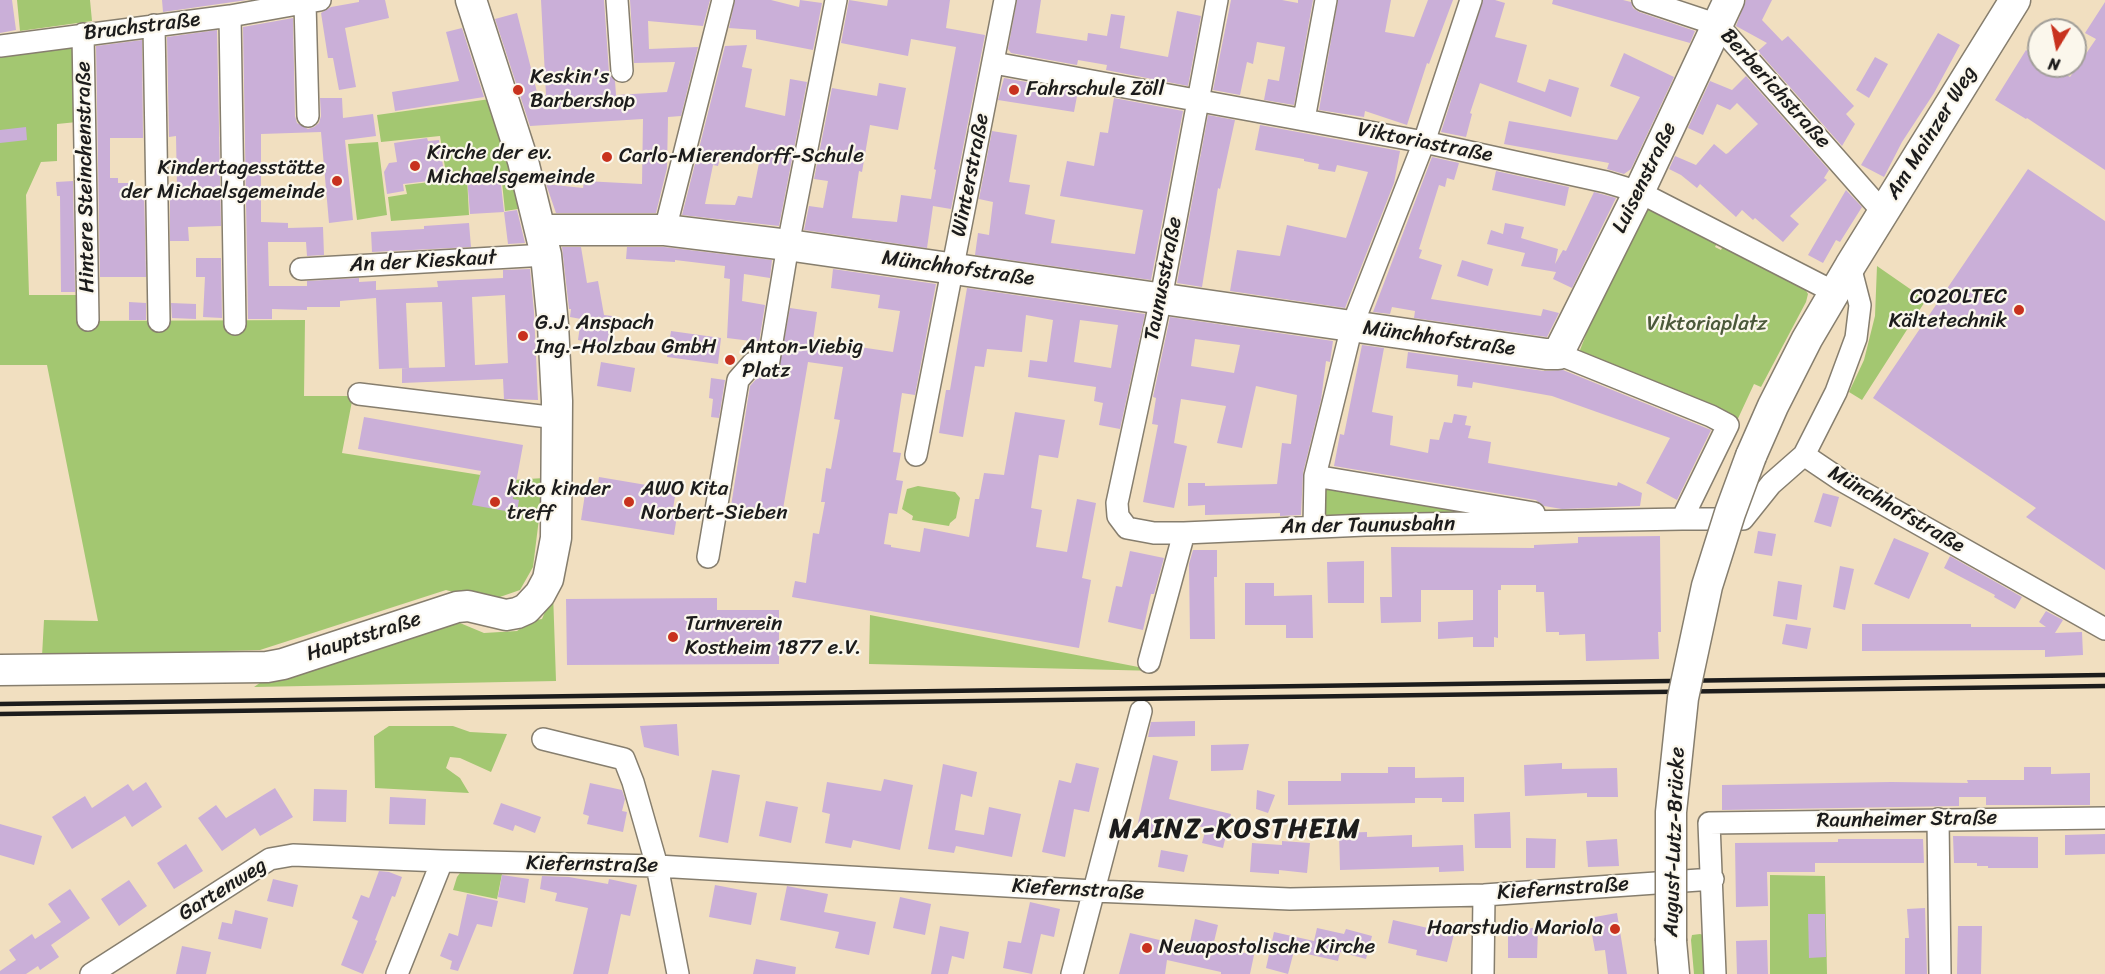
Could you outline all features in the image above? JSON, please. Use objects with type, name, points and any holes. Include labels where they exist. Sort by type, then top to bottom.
[{"type":"street","name":"Hauptstraße","points":[[0,670],[267,667],[283,664],[457,607],[468,606],[506,615],[518,613],[526,609],[540,594],[548,579],[556,538],[557,418],[553,325],[543,243],[523,162],[471,0]]},
{"type":"street","points":[[617,0],[621,71]]},
{"type":"street","points":[[665,230],[723,0]]},
{"type":"street","points":[[708,557],[738,380],[753,363],[768,366],[788,245],[836,0]]},
{"type":"street","name":"Winterstraße","points":[[916,455],[1005,0]]},
{"type":"street","name":"Taunusstraße","points":[[1154,533],[1127,528],[1118,516],[1117,504],[1161,298],[1217,0]]},
{"type":"street","points":[[1304,119],[1326,0]]},
{"type":"street","points":[[1314,527],[1315,476],[1352,326],[1424,142],[1471,0]]},
{"type":"street","name":"Berberichstraße","points":[[1643,0],[1724,12],[1883,212]]},
{"type":"street","points":[[308,116],[313,2]]},
{"type":"street","name":"Bruchstraße","points":[[0,46],[154,25],[200,10],[230,16],[284,3],[313,2]]},
{"type":"street","name":"Am Mainzer Weg","points":[[1830,299],[2006,3]]},
{"type":"street","name":"Luisenstraße","points":[[1558,354],[1639,192],[1724,12]]},
{"type":"street","points":[[230,16],[235,324]]},
{"type":"street","points":[[154,25],[159,321]]},
{"type":"street","name":"Hintere Steinchenstraße","points":[[83,34],[88,320]]},
{"type":"street","name":"Viktoriastraße","points":[[994,63],[1424,142],[1606,182],[1639,192],[1830,299]]},
{"type":"street","name":"Münchhofstraße","points":[[543,243],[665,230],[788,245],[1558,354],[1728,425],[1682,519],[1743,519],[1771,484],[1804,455],[1841,480],[2105,629]]},
{"type":"street","name":"An der Kieskaut","points":[[301,269],[543,243]]},
{"type":"street","points":[[1804,455],[1836,392],[1856,338],[1860,305],[1850,266]]},
{"type":"street","name":"August-Lutz-Brücke","points":[[1674,974],[1671,941],[1671,812],[1683,698],[1707,586],[1751,456],[1789,372],[1830,299]]},
{"type":"street","points":[[359,394],[557,418]]},
{"type":"street","name":"An der Taunusbahn","points":[[1315,476],[1582,521]]},
{"type":"street","name":"An der Taunusbahn","points":[[1154,533],[1682,519]]},
{"type":"street","points":[[1149,662],[1184,533]]},
{"type":"street","points":[[1072,974],[1141,711]]},
{"type":"street","points":[[543,739],[624,759],[633,782],[657,866],[678,974]]},
{"type":"street","name":"Raunheimer Straße","points":[[1713,879],[1709,823],[2105,818]]},
{"type":"street","points":[[1938,819],[1940,974]]},
{"type":"street","name":"Gartenweg","points":[[91,974],[270,859],[293,855],[324,855],[442,861]]},
{"type":"street","points":[[397,974],[442,861]]},
{"type":"street","name":"Kiefernstraße","points":[[442,861],[657,866],[1094,891],[1290,899],[1484,895],[1713,879]]},
{"type":"street","points":[[1713,879],[1715,974]]},
{"type":"street","points":[[1483,974],[1484,895]]},
{"type":"green space","points":[[17,0],[90,0],[92,21],[20,31]]},
{"type":"green space","points":[[72,41],[77,122],[57,124],[57,161],[41,162],[26,195],[29,295],[81,295],[82,321],[305,320],[304,396],[353,396],[342,453],[512,480],[544,478],[533,567],[520,590],[497,598],[467,596],[446,590],[260,650],[42,656],[44,620],[98,621],[47,365],[0,365],[0,52]]},
{"type":"green space","points":[[490,99],[511,172],[518,209],[505,211],[501,173],[467,177],[469,215],[391,221],[388,197],[407,194],[405,185],[447,180],[440,136],[381,142],[377,115]]},
{"type":"green space","points":[[378,142],[387,215],[357,220],[348,144]]},
{"type":"green space","name":"Viktoriaplatz","points":[[1652,209],[1717,243],[1715,247],[1721,250],[1723,246],[1805,289],[1808,294],[1806,302],[1761,387],[1754,384],[1735,425],[1613,364],[1581,353],[1580,350],[1630,221],[1642,210]]},
{"type":"green space","points":[[1877,266],[1926,300],[1862,400],[1849,392],[1864,360],[1875,316]]},
{"type":"green space","points":[[1315,476],[1582,521],[1314,527]]},
{"type":"green space","points":[[918,486],[955,492],[960,498],[956,518],[949,526],[912,520],[913,516],[902,509],[907,489]]},
{"type":"green space","points":[[553,592],[556,681],[254,687],[264,680],[460,623],[484,633],[517,631],[531,621],[542,619]]},
{"type":"green space","points":[[870,615],[1159,671],[869,664]]},
{"type":"green space","points":[[389,726],[453,726],[470,732],[507,734],[491,772],[460,758],[450,757],[446,768],[460,778],[469,793],[375,788],[374,736]]},
{"type":"green space","points":[[463,869],[503,869],[497,899],[453,890],[457,877]]},
{"type":"green space","points":[[1770,875],[1825,876],[1827,974],[1770,974]]},
{"type":"green space","points":[[1692,935],[1707,936],[1710,974],[1694,974],[1691,940]]},
{"type":"building","points":[[0,0],[12,0],[16,30],[0,33]]},
{"type":"building","points":[[162,0],[247,0],[163,12]]},
{"type":"building","points":[[359,0],[385,0],[389,18],[345,28],[356,87],[339,90],[333,58],[328,58],[321,13],[331,7],[359,2]]},
{"type":"building","points":[[541,0],[604,0],[609,72],[615,81],[616,95],[667,92],[675,62],[634,63],[630,0],[710,0],[703,26],[648,21],[649,49],[698,47],[681,116],[668,117],[667,168],[656,213],[556,213],[546,184],[583,188],[584,181],[642,184],[643,119],[530,126],[495,19],[517,13],[538,96],[546,95]]},
{"type":"building","points":[[735,0],[771,0],[799,7],[800,0],[822,3],[813,50],[756,39],[756,30],[729,28]]},
{"type":"building","points":[[849,0],[887,6],[888,0],[950,0],[946,28],[985,35],[951,209],[933,206],[927,248],[804,230],[809,206],[823,208],[828,181],[814,179],[832,88],[877,96],[879,83],[906,88],[898,130],[870,125],[862,172],[859,171],[852,218],[897,222],[901,195],[931,199],[936,170],[934,169],[956,47],[911,39],[908,56],[841,43]]},
{"type":"building","points":[[1017,0],[1041,0],[1036,33],[1087,41],[1088,33],[1107,36],[1111,14],[1125,16],[1120,48],[1168,57],[1177,11],[1201,16],[1188,86],[1106,70],[1107,65],[1078,60],[1077,65],[1011,53],[1008,49]]},
{"type":"building","points":[[1231,0],[1282,0],[1298,3],[1298,0],[1313,0],[1294,105],[1264,100],[1268,79],[1279,81],[1285,47],[1257,42],[1253,64],[1247,62],[1240,95],[1213,90]]},
{"type":"building","points":[[1338,0],[1391,0],[1385,32],[1414,37],[1428,0],[1453,0],[1429,64],[1427,63],[1407,125],[1365,111],[1364,117],[1319,110]]},
{"type":"building","points":[[1483,0],[1505,3],[1495,37],[1527,45],[1517,82],[1545,92],[1549,79],[1579,88],[1571,117],[1480,83],[1470,113],[1472,114],[1466,137],[1441,132]]},
{"type":"building","points":[[1553,0],[1623,0],[1631,2],[1633,8],[1639,12],[1695,31],[1690,43],[1552,4]]},
{"type":"building","points":[[1746,0],[1772,0],[1762,20],[1782,41],[1788,36],[1854,106],[1846,114],[1855,124],[1842,146],[1758,51],[1767,43],[1736,26]]},
{"type":"building","points":[[2105,2],[2105,170],[2027,118],[1995,100],[2026,50],[2027,78],[2087,78],[2087,52],[2096,39],[2087,34],[2087,30]]},
{"type":"building","points":[[293,18],[297,123],[308,129],[314,127],[319,123],[321,116],[320,98],[342,98],[343,118],[373,114],[376,136],[345,140],[353,220],[329,223],[321,132],[261,134],[261,222],[288,223],[288,228],[323,227],[324,255],[307,256],[306,242],[268,242],[269,286],[307,286],[307,281],[359,278],[359,282],[376,281],[376,290],[438,287],[437,281],[503,278],[503,270],[530,269],[538,400],[504,399],[503,379],[402,383],[402,368],[379,369],[376,298],[340,301],[340,307],[307,307],[307,310],[272,309],[272,319],[248,319],[243,27]],"holes":[[[505,295],[508,363],[475,365],[472,297]],[[442,302],[445,367],[409,368],[406,303]]]},
{"type":"building","points":[[462,28],[484,97],[395,111],[392,92],[459,81],[446,32]]},
{"type":"building","points":[[217,30],[221,226],[188,227],[189,241],[170,241],[170,190],[177,189],[176,136],[169,137],[167,37]]},
{"type":"building","points":[[1938,33],[1960,45],[1934,93],[1902,142],[1884,177],[1861,165]]},
{"type":"building","points":[[142,40],[143,138],[110,138],[110,178],[118,178],[118,183],[133,183],[133,190],[144,190],[146,277],[100,277],[96,46]]},
{"type":"building","points":[[747,45],[742,67],[752,69],[745,107],[785,116],[790,79],[807,82],[779,226],[682,215],[725,46]],"holes":[[[722,150],[760,158],[752,198],[738,196],[735,205],[705,204],[713,165],[718,166]]]},
{"type":"building","points":[[1624,53],[1674,77],[1631,169],[1624,174],[1607,169],[1609,163],[1504,144],[1509,121],[1617,140],[1640,97],[1610,86]]},
{"type":"building","points":[[1875,57],[1888,64],[1869,98],[1856,90]]},
{"type":"building","points":[[1746,76],[1829,170],[1824,178],[1827,180],[1790,216],[1799,224],[1783,242],[1755,218],[1753,220],[1742,210],[1736,217],[1700,184],[1697,188],[1669,169],[1675,156],[1696,165],[1714,144],[1726,154],[1728,153],[1758,124],[1737,103],[1730,110],[1717,104],[1703,135],[1688,128],[1710,81],[1732,90]]},
{"type":"building","points":[[1004,78],[1078,91],[1074,112],[998,100]]},
{"type":"building","points":[[1114,98],[1183,111],[1151,280],[975,255],[978,233],[989,235],[993,202],[979,199],[992,131],[1017,135],[1009,182],[1030,185],[1025,214],[1055,220],[1051,243],[1135,254],[1143,210],[1060,196],[1067,161],[1094,166],[1100,132],[1108,133]]},
{"type":"building","points":[[1208,115],[1235,120],[1220,189],[1218,188],[1202,287],[1177,283]]},
{"type":"building","points":[[1260,125],[1400,151],[1394,183],[1345,308],[1230,291],[1237,250],[1280,256],[1287,225],[1346,238],[1368,172],[1337,165],[1335,172],[1318,169],[1319,164],[1304,161],[1304,159],[1255,150]]},
{"type":"building","points":[[26,127],[27,140],[0,143],[0,130]]},
{"type":"building","name":"Kirche der ev. Michaelsgemeinde","points":[[427,138],[428,141],[439,140],[445,179],[403,184],[404,191],[387,194],[384,172],[389,163],[397,162],[394,143]]},
{"type":"building","points":[[1432,157],[1459,163],[1454,180],[1447,178],[1445,187],[1439,185],[1419,249],[1422,250],[1419,258],[1442,265],[1431,299],[1541,316],[1543,309],[1559,313],[1547,337],[1414,318],[1415,311],[1392,307],[1390,314],[1373,312]]},
{"type":"building","name":"CO2OLTEC Kältetechnik","points":[[2028,169],[2105,221],[2105,570],[2026,517],[2036,508],[1873,398]]},
{"type":"building","points":[[1496,171],[1569,187],[1565,206],[1492,190]]},
{"type":"building","points":[[500,175],[504,212],[470,214],[467,177]]},
{"type":"building","points":[[73,181],[75,292],[61,292],[60,196],[57,196],[56,182]]},
{"type":"building","points":[[1846,190],[1862,207],[1840,242],[1836,240],[1823,263],[1808,255]]},
{"type":"building","points":[[1594,192],[1616,198],[1572,288],[1553,279],[1556,272],[1521,266],[1525,253],[1487,244],[1491,230],[1503,234],[1505,223],[1524,227],[1521,238],[1558,249],[1555,264],[1563,250],[1566,251]]},
{"type":"building","points":[[517,210],[525,243],[508,244],[504,212]]},
{"type":"building","points":[[469,223],[471,247],[372,252],[371,232],[424,229],[424,226]]},
{"type":"building","points":[[562,247],[581,247],[587,283],[598,281],[604,315],[612,316],[607,345],[578,340],[581,319],[570,317],[571,309],[569,309]]},
{"type":"building","points":[[627,247],[664,247],[772,260],[770,278],[744,274],[742,301],[765,305],[759,342],[727,338],[730,279],[724,278],[725,266],[675,260],[675,262],[626,259]]},
{"type":"building","points":[[196,258],[221,258],[222,318],[203,317],[205,277],[196,277]]},
{"type":"building","points":[[1462,260],[1493,269],[1488,286],[1457,276]]},
{"type":"building","points":[[833,269],[936,284],[915,395],[902,393],[893,452],[901,453],[896,480],[903,481],[897,514],[889,513],[884,544],[920,552],[924,528],[969,537],[975,499],[979,499],[984,473],[1004,475],[1015,412],[1065,420],[1058,458],[1039,455],[1031,508],[1042,510],[1036,547],[1067,552],[1077,499],[1096,503],[1082,578],[1091,580],[1079,648],[792,597],[795,581],[806,583],[813,533],[819,534],[825,502],[821,502],[826,468],[831,469],[840,420],[834,419],[843,367],[808,362],[782,515],[731,506],[750,386],[758,377],[772,378],[778,374],[790,308],[817,312],[813,340],[893,352],[900,311],[878,308],[880,295],[831,288]]},
{"type":"building","points":[[967,288],[1145,314],[1120,429],[1099,425],[1103,403],[1094,401],[1096,387],[1028,377],[1030,360],[1047,362],[1053,320],[1026,315],[1022,352],[987,349],[984,367],[975,366],[963,437],[939,433],[946,390],[950,390]],"holes":[[[1080,320],[1118,325],[1111,368],[1074,362]]]},
{"type":"building","points":[[129,302],[146,303],[146,320],[129,320]]},
{"type":"building","points":[[171,303],[196,304],[196,319],[172,318]]},
{"type":"building","points":[[1170,317],[1333,341],[1330,362],[1326,361],[1321,400],[1303,473],[1301,515],[1280,516],[1280,513],[1205,515],[1205,505],[1188,506],[1188,483],[1205,483],[1205,486],[1277,484],[1282,443],[1291,444],[1297,395],[1256,386],[1242,448],[1217,443],[1226,406],[1181,399],[1174,443],[1187,446],[1174,508],[1143,502],[1158,425],[1152,424],[1156,398],[1153,397]],"holes":[[[1195,339],[1240,345],[1234,373],[1191,366]]]},
{"type":"building","points":[[671,331],[721,338],[718,364],[667,357]]},
{"type":"building","points":[[1362,345],[1384,348],[1372,412],[1393,416],[1390,445],[1428,453],[1430,439],[1439,440],[1444,422],[1452,423],[1454,414],[1467,416],[1465,425],[1471,426],[1468,438],[1491,442],[1488,463],[1617,486],[1618,482],[1642,493],[1640,506],[1562,509],[1544,506],[1536,500],[1334,466],[1340,434],[1344,435]]},
{"type":"building","points":[[1408,352],[1544,371],[1563,370],[1711,430],[1677,500],[1646,483],[1670,438],[1552,396],[1473,382],[1472,388],[1457,386],[1458,375],[1406,368]]},
{"type":"building","points":[[601,362],[635,368],[631,392],[597,386]]},
{"type":"building","points":[[711,378],[725,380],[719,418],[711,417],[713,399],[709,398]]},
{"type":"building","points":[[364,417],[523,445],[513,499],[519,500],[517,513],[472,505],[481,471],[358,449]]},
{"type":"building","name":"AWO Kita Norbert-Sieben","points":[[599,477],[676,490],[673,509],[678,509],[674,535],[581,520],[585,494],[596,496]]},
{"type":"building","points":[[1823,493],[1839,497],[1831,527],[1814,522]]},
{"type":"building","points":[[1758,531],[1776,534],[1772,556],[1754,553]]},
{"type":"building","points":[[1660,536],[1659,659],[1586,661],[1585,634],[1559,635],[1559,632],[1546,632],[1544,592],[1536,592],[1536,585],[1501,585],[1501,590],[1498,590],[1498,638],[1494,637],[1494,647],[1473,647],[1473,637],[1438,639],[1438,622],[1473,620],[1473,590],[1421,590],[1421,622],[1381,623],[1380,597],[1392,597],[1391,547],[1534,548],[1534,545],[1578,543],[1578,537]]},
{"type":"building","points":[[1894,538],[1929,553],[1909,599],[1874,584]]},
{"type":"building","points":[[1193,550],[1217,550],[1217,577],[1214,577],[1215,639],[1190,639],[1189,564]]},
{"type":"building","points":[[1130,551],[1164,558],[1154,594],[1151,594],[1143,630],[1108,622],[1116,586],[1122,587]]},
{"type":"building","points":[[1950,556],[2022,597],[2015,609],[1994,597],[1995,595],[1944,568]]},
{"type":"building","points":[[1364,561],[1364,603],[1328,603],[1327,562]]},
{"type":"building","points":[[1840,566],[1854,569],[1845,610],[1833,607]]},
{"type":"building","points":[[1778,581],[1802,585],[1797,620],[1773,616]]},
{"type":"building","points":[[1245,583],[1274,583],[1274,596],[1312,595],[1313,638],[1286,638],[1286,625],[1245,625]]},
{"type":"building","name":"Turnverein Kostheim 1877 e.V.","points":[[717,598],[717,610],[779,610],[779,664],[567,665],[566,599]]},
{"type":"building","points":[[2046,611],[2063,620],[2055,633],[2082,632],[2083,655],[2045,657],[2045,650],[1862,651],[1862,624],[2046,627],[2039,622]]},
{"type":"building","points":[[1786,624],[1811,628],[1807,649],[1782,644]]},
{"type":"building","points":[[1195,721],[1195,736],[1148,737],[1151,722]]},
{"type":"building","points":[[677,724],[679,756],[644,747],[640,726]]},
{"type":"building","points":[[1249,744],[1243,770],[1211,771],[1211,745]]},
{"type":"building","points":[[1153,755],[1178,761],[1169,799],[1231,814],[1223,848],[1202,843],[1206,828],[1164,818],[1159,838],[1136,832]]},
{"type":"building","points":[[1076,763],[1099,768],[1089,812],[1074,809],[1065,857],[1042,852],[1059,780],[1071,783]]},
{"type":"building","points":[[1562,763],[1562,769],[1617,768],[1618,797],[1587,797],[1587,793],[1525,796],[1524,765]]},
{"type":"building","points":[[943,764],[977,772],[972,797],[961,794],[955,830],[984,835],[989,807],[1021,814],[1012,857],[956,846],[954,853],[928,849]]},
{"type":"building","points":[[1388,767],[1415,767],[1415,778],[1464,777],[1464,802],[1442,802],[1442,798],[1415,798],[1415,803],[1288,805],[1288,781],[1341,781],[1341,773],[1388,773]]},
{"type":"building","points":[[2024,767],[2051,767],[2051,774],[2090,773],[2090,805],[1986,805],[1986,797],[1959,797],[1959,806],[1722,810],[1722,785],[1968,783],[1967,780],[2024,780]]},
{"type":"building","points":[[712,770],[740,775],[728,843],[699,837]]},
{"type":"building","points":[[884,779],[913,785],[900,850],[853,840],[851,848],[825,843],[830,814],[822,812],[827,782],[881,791]]},
{"type":"building","points":[[146,782],[162,807],[132,827],[125,816],[72,849],[52,817],[85,796],[92,808],[128,784],[133,791]]},
{"type":"building","points":[[590,783],[622,790],[625,799],[622,811],[627,812],[623,832],[587,824],[589,816],[583,814]]},
{"type":"building","points":[[275,788],[293,817],[260,836],[255,828],[222,851],[198,818],[216,805],[226,818]]},
{"type":"building","points":[[314,789],[347,790],[346,822],[313,821]]},
{"type":"building","points":[[1257,790],[1275,795],[1268,813],[1256,809]]},
{"type":"building","points":[[390,797],[426,799],[425,825],[389,824]]},
{"type":"building","points":[[766,801],[798,807],[791,843],[759,836]]},
{"type":"building","points":[[501,803],[541,817],[535,833],[515,825],[513,831],[493,824]]},
{"type":"building","points":[[1510,812],[1511,848],[1475,848],[1474,814]]},
{"type":"building","points":[[0,824],[42,836],[34,865],[0,855]]},
{"type":"building","points":[[1367,832],[1367,837],[1412,835],[1412,847],[1463,845],[1464,871],[1439,872],[1439,867],[1340,870],[1339,833]]},
{"type":"building","points":[[2105,834],[2105,854],[2065,855],[2065,835]]},
{"type":"building","points":[[1953,836],[2038,837],[2038,868],[1988,868],[1988,866],[1977,866],[1977,863],[1954,863]]},
{"type":"building","points":[[1526,838],[1556,839],[1555,868],[1526,868]]},
{"type":"building","points":[[1617,839],[1619,866],[1588,867],[1586,841]]},
{"type":"building","points":[[1838,839],[1923,839],[1924,863],[1815,863],[1815,872],[1767,872],[1768,906],[1736,907],[1735,843],[1838,842]]},
{"type":"building","points":[[1282,841],[1310,843],[1307,873],[1279,870],[1279,874],[1250,872],[1252,843],[1282,845]]},
{"type":"building","points":[[186,844],[203,871],[174,889],[157,863]]},
{"type":"building","points":[[1161,850],[1188,855],[1184,872],[1158,867]]},
{"type":"building","points":[[379,871],[402,877],[395,897],[392,896],[363,974],[341,965],[358,921],[352,918],[361,895],[369,898]]},
{"type":"building","points":[[502,875],[529,879],[525,903],[498,897]]},
{"type":"building","points":[[542,876],[569,877],[608,884],[609,879],[637,885],[630,916],[621,914],[608,974],[573,974],[588,908],[555,901],[557,893],[540,889]]},
{"type":"building","points":[[273,879],[298,885],[293,907],[267,901]]},
{"type":"building","points":[[129,880],[147,906],[119,926],[101,899]]},
{"type":"building","points":[[715,885],[757,893],[751,925],[709,917]]},
{"type":"building","points":[[787,886],[828,894],[824,912],[876,922],[869,955],[835,948],[839,932],[780,920]]},
{"type":"building","points":[[70,889],[90,918],[51,945],[59,957],[40,970],[38,966],[26,974],[0,974],[0,971],[16,960],[9,950],[32,934],[35,939],[61,922],[48,904]]},
{"type":"building","points":[[467,894],[498,901],[492,927],[477,924],[458,971],[450,969],[452,961],[440,956],[449,933],[458,936]]},
{"type":"building","points":[[900,897],[931,904],[925,935],[893,928]]},
{"type":"building","points":[[1030,902],[1060,909],[1054,937],[1041,934],[1032,974],[1003,968],[1008,941],[1021,943]]},
{"type":"building","points":[[1925,908],[1927,974],[1905,974],[1905,938],[1909,938],[1907,909]]},
{"type":"building","points":[[235,910],[268,918],[261,949],[218,939],[222,922],[232,924]]},
{"type":"building","points":[[1617,913],[1627,974],[1608,974],[1605,950],[1595,951],[1589,918]]},
{"type":"building","points":[[1808,914],[1825,914],[1826,957],[1809,958]]},
{"type":"building","points":[[1195,919],[1218,925],[1213,946],[1254,955],[1250,974],[1221,974],[1221,972],[1167,960],[1165,974],[1119,974],[1130,933],[1189,947]]},
{"type":"building","points":[[1393,920],[1454,934],[1447,962],[1416,955],[1417,950],[1388,943]]},
{"type":"building","points":[[940,926],[969,932],[964,959],[952,956],[948,974],[931,974]]},
{"type":"building","points":[[1958,926],[1982,926],[1981,974],[1957,974]]},
{"type":"building","points":[[1317,928],[1344,934],[1346,929],[1372,936],[1366,959],[1340,952],[1338,961],[1294,951],[1288,974],[1266,968],[1274,932],[1314,941]]},
{"type":"building","points":[[1508,928],[1538,928],[1537,958],[1508,958]]},
{"type":"building","points":[[1767,940],[1768,974],[1737,974],[1736,941]]},
{"type":"building","points":[[182,946],[211,952],[206,974],[176,974]]},
{"type":"building","points":[[756,959],[796,967],[795,974],[753,974]]},
{"type":"railway","points":[[0,704],[2105,675]]},
{"type":"railway","points":[[0,714],[2105,686]]},
{"type":"place","name":"Keskin's Barbershop","points":[[518,90]]},
{"type":"place","name":"Fahrschule Zöll","points":[[1014,90]]},
{"type":"place","name":"Carlo-Mierendorff-Schule","points":[[607,157]]},
{"type":"place","name":"Kirche der ev. Michaelsgemeinde","points":[[415,166]]},
{"type":"place","name":"Kindertagesstätte der Michaelsgemeinde","points":[[337,181]]},
{"type":"place","name":"CO2OLTEC Kältetechnik","points":[[2019,310]]},
{"type":"place","name":"G.J. Anspach Ing.-Holzbau GmbH","points":[[523,336]]},
{"type":"place","name":"Anton-Viebig Platz","points":[[730,360]]},
{"type":"place","name":"kiko kinder treff","points":[[495,502]]},
{"type":"place","name":"AWO Kita Norbert-Sieben","points":[[629,502]]},
{"type":"place","name":"Turnverein Kostheim 1877 e.V.","points":[[673,637]]},
{"type":"place","name":"Haarstudio Mariola","points":[[1615,929]]},
{"type":"place","name":"Neuapostolische Kirche","points":[[1147,948]]},
{"type":"district","name":"MAINZ-KOSTHEIM","points":[[1235,830]]}]
